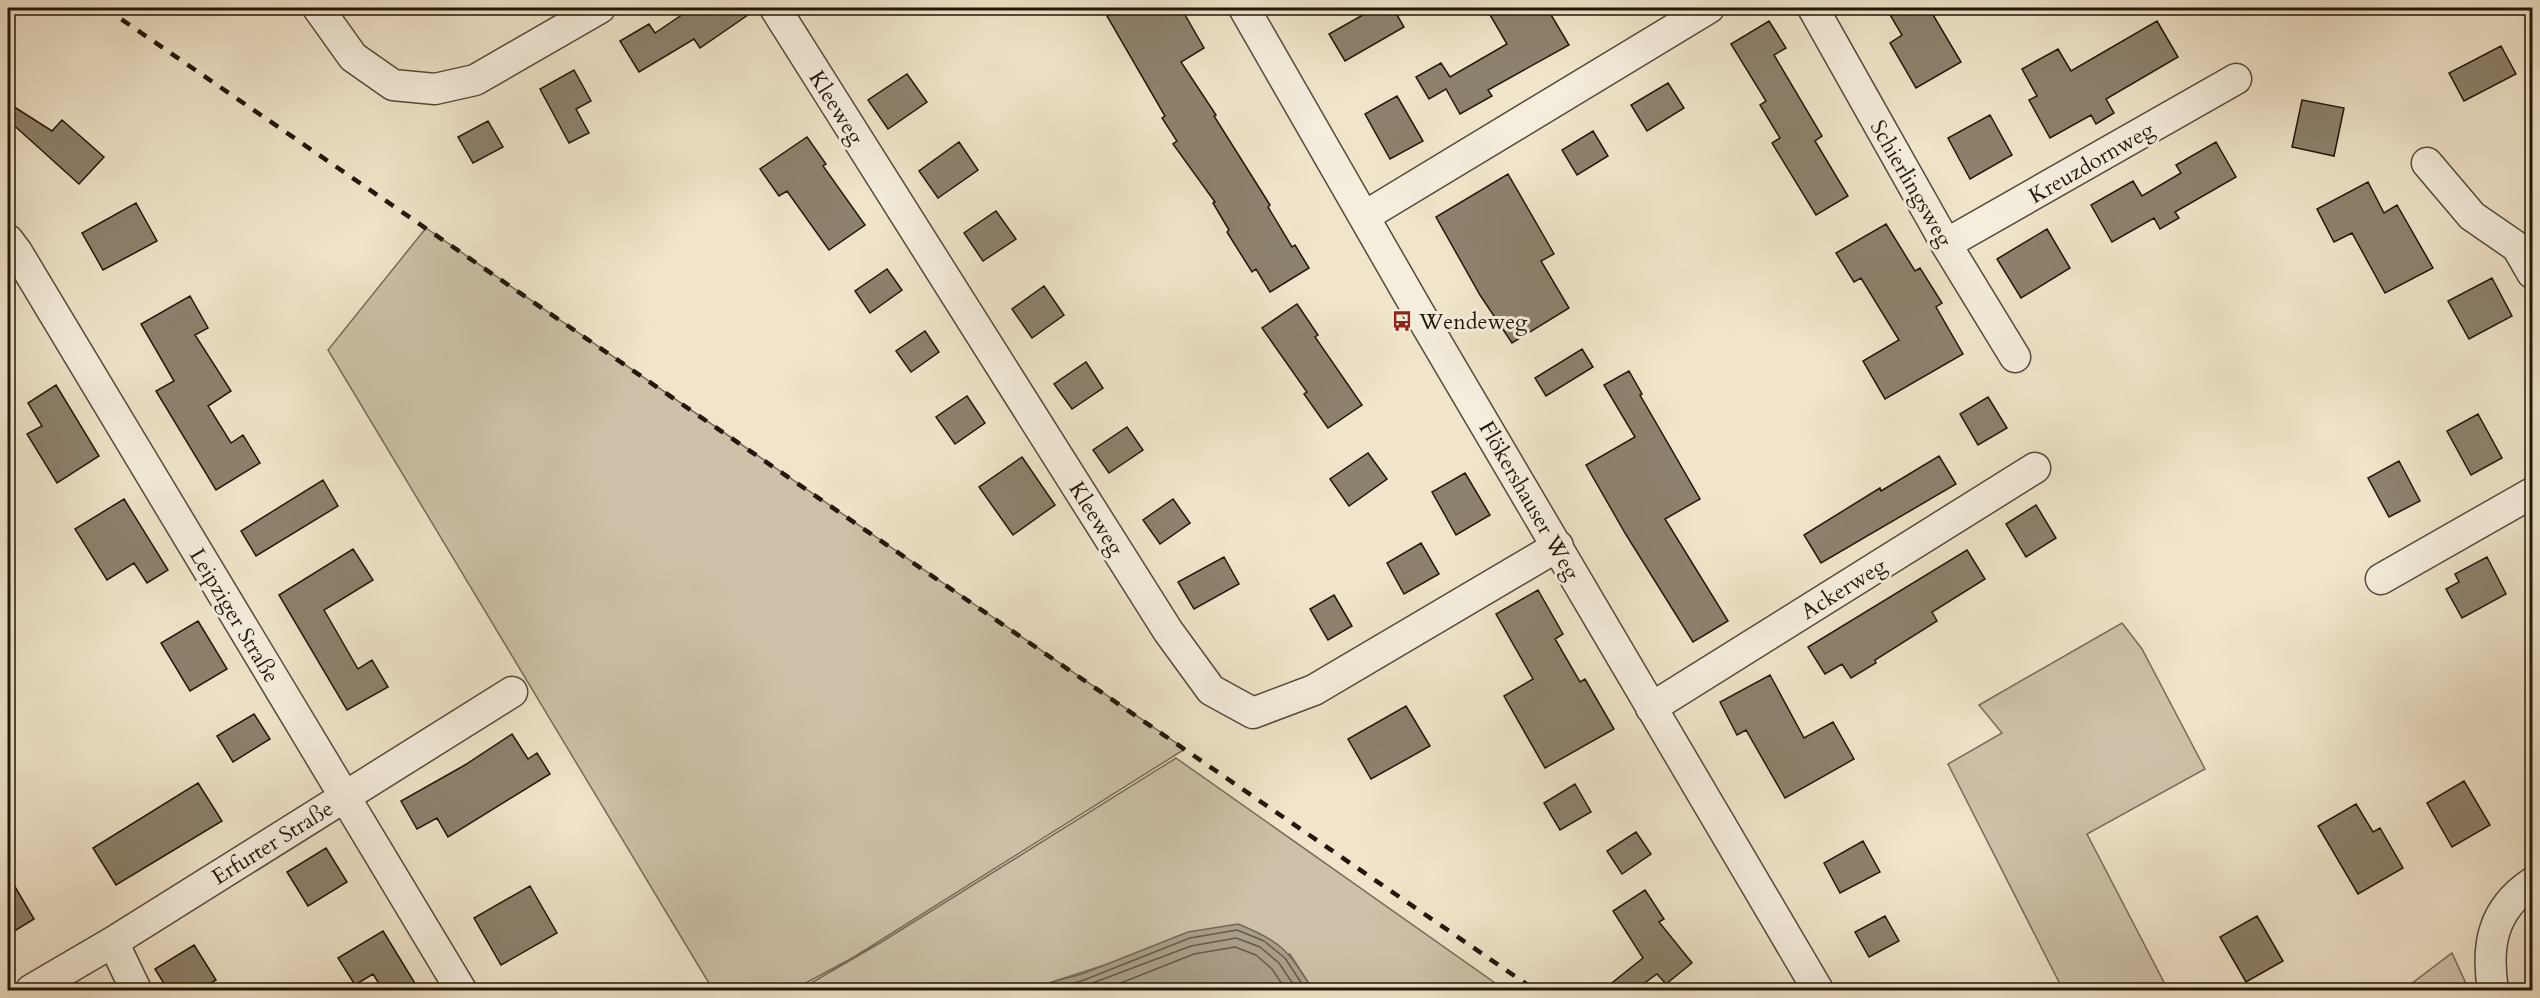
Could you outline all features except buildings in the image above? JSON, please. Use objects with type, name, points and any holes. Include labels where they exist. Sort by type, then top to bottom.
[{"type":"street","points":[[318,8],[353,57],[393,85],[435,88],[475,80],[600,8]]},
{"type":"street","name":"Kleeweg","points":[[775,8],[1168,631],[1211,690],[1253,713],[1314,690],[1558,546]]},
{"type":"street","name":"Flökershauser Weg","points":[[1244,8],[1418,311],[1818,990]]},
{"type":"street","points":[[1365,216],[1709,8]]},
{"type":"street","name":"Schierlingsweg","points":[[1813,8],[1946,244],[2015,357]]},
{"type":"street","name":"Kreuzdornweg","points":[[1946,244],[2236,79]]},
{"type":"street","points":[[2427,163],[2472,216],[2525,242],[2532,273]]},
{"type":"street","name":"Leipziger Straße","points":[[8,240],[461,990]]},
{"type":"street","name":"Ackerweg","points":[[1651,708],[2035,468]]},
{"type":"street","points":[[2380,579],[2532,493]]},
{"type":"street","name":"Erfurter Straße","points":[[31,990],[113,942],[512,692]]},
{"type":"street","points":[[2493,990],[2489,964],[2491,940],[2500,915],[2522,890],[2532,883]]},
{"type":"street","points":[[113,942],[136,990]]},
{"type":"shaded area","points":[[426,228],[1185,749],[854,957],[793,990],[713,990],[328,350]]},
{"type":"shaded area","points":[[2122,623],[2142,649],[2205,769],[2087,834],[2168,990],[2063,990],[1948,764],[2002,733],[1979,705]]},
{"type":"shaded area","points":[[1176,758],[1505,990],[1313,990],[1290,954],[1114,962],[1052,982],[1036,990],[799,990],[880,943]]},
{"type":"shaded area","points":[[2452,953],[2469,990],[2403,990]]},
{"type":"water","points":[[1238,924],[1265,936],[1283,949],[1313,990],[1036,990],[1188,932]]},
{"type":"railway","points":[[105,8],[1535,990]]},
{"type":"place","name":"Wendeweg","points":[[1402,321]]}]
